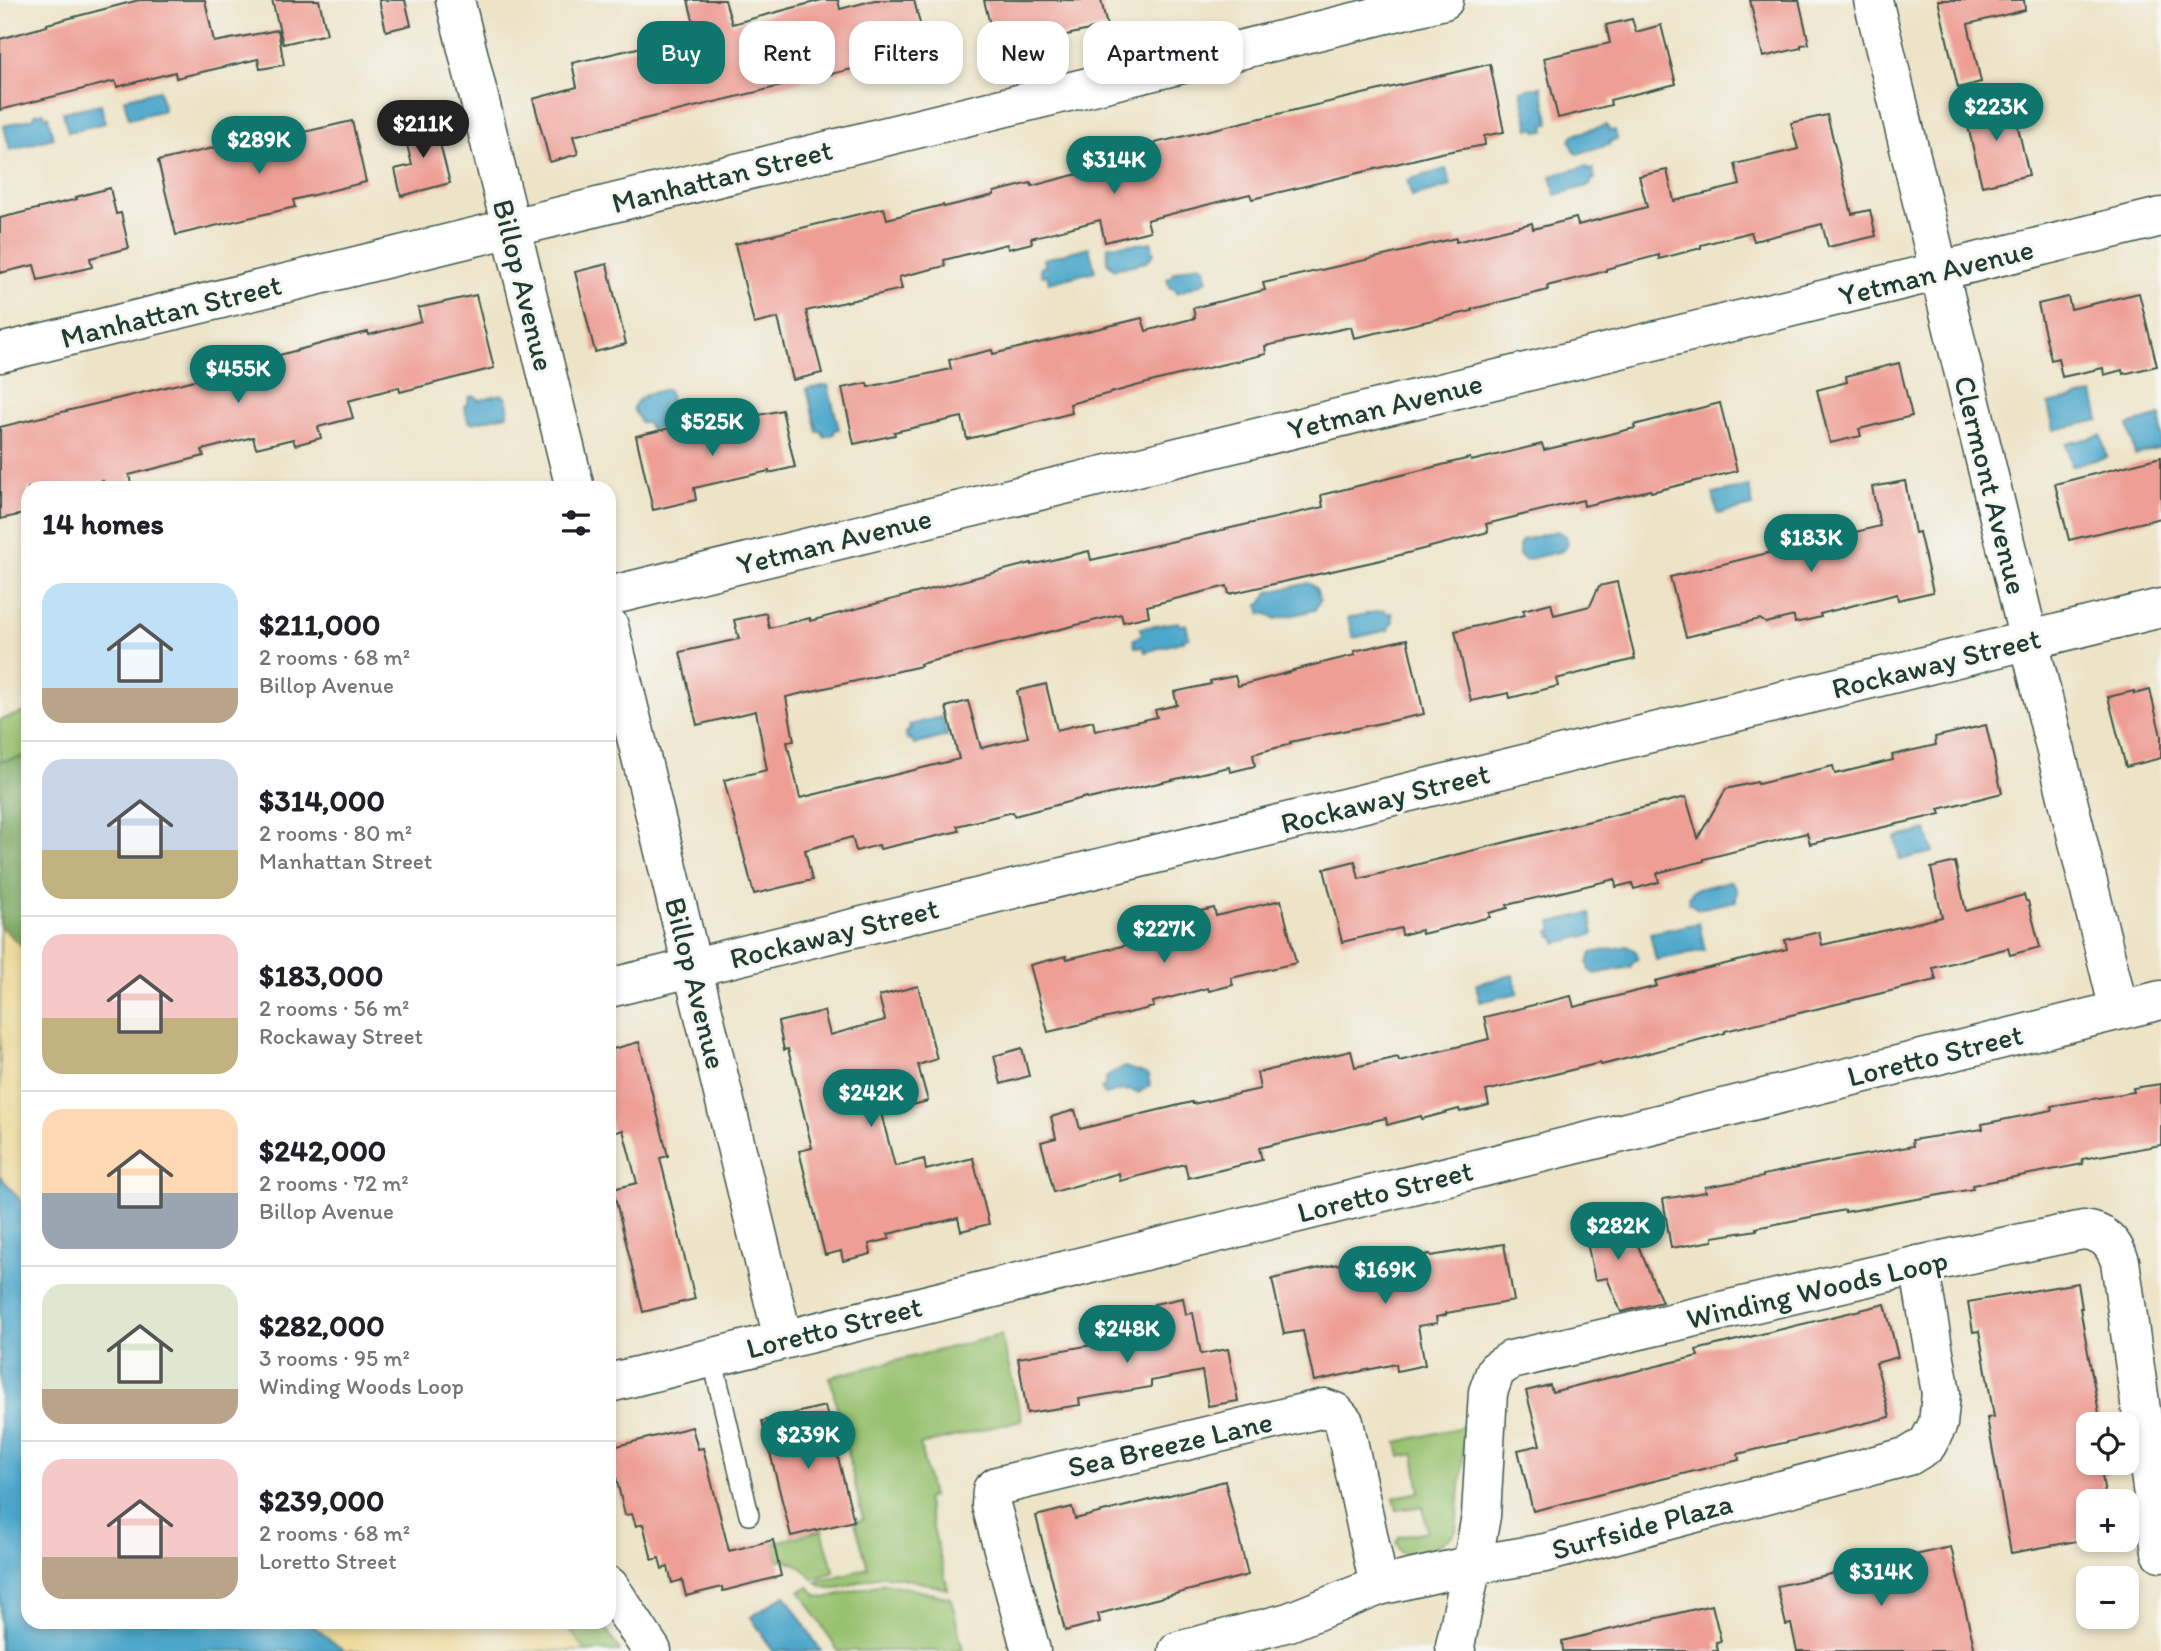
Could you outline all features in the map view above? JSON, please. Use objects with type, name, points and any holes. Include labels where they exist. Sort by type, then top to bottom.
[{"type":"street","name":"Billop Avenue","points":[[454,0],[573,481]]},
{"type":"street","name":"Manhattan Street","points":[[0,353],[1444,0]]},
{"type":"street","name":"Clermont Avenue","points":[[1873,0],[2119,1010]]},
{"type":"street","name":"Yetman Avenue","points":[[616,594],[2161,217]]},
{"type":"street","name":"Rockaway Street","points":[[616,986],[2161,608]]},
{"type":"street","name":"Billop Avenue","points":[[616,655],[783,1339]]},
{"type":"street","name":"Loretto Street","points":[[616,1381],[2161,1000]]},
{"type":"street","name":"Winding Woods Loop","points":[[1456,1651],[1481,1516],[1488,1392],[1496,1370],[1503,1364],[1919,1265],[2083,1230],[2095,1231],[2106,1237],[2115,1247],[2120,1261],[2161,1552]]},
{"type":"street","name":"Surfside Plaza","points":[[1178,1651],[1289,1622],[1379,1586],[1558,1549],[1909,1456],[1927,1445],[1938,1424],[1941,1393],[1919,1265]]},
{"type":"street","name":"Sea Breeze Lane","points":[[1031,1651],[990,1505],[992,1490],[997,1486],[1324,1408],[1335,1412],[1344,1422],[1379,1586]]},
{"type":"street","points":[[616,1597],[652,1651]]},
{"type":"lane","points":[[712,1357],[749,1515]]},
{"type":"green space","points":[[21,713],[21,946],[0,926],[0,720]]},
{"type":"green space","points":[[21,757],[21,946],[0,926],[0,761]]},
{"type":"green space","points":[[1001,1335],[1022,1420],[920,1445],[932,1497],[926,1499],[948,1589],[890,1576],[876,1577],[840,1588],[823,1587],[816,1582],[868,1568],[855,1522],[863,1519],[830,1377]]},
{"type":"green space","points":[[1466,1426],[1456,1530],[1446,1540],[1431,1548],[1414,1553],[1400,1553],[1396,1542],[1399,1537],[1427,1531],[1423,1506],[1397,1510],[1394,1497],[1420,1492],[1414,1454],[1400,1457],[1397,1442]]},
{"type":"green space","points":[[822,1530],[834,1572],[813,1579],[797,1565],[789,1561],[778,1561],[773,1543]]},
{"type":"green space","points":[[885,1583],[951,1598],[963,1651],[838,1651],[800,1591],[809,1587],[817,1596],[825,1598]]},
{"type":"green space","points":[[569,1629],[606,1629],[620,1651],[586,1651]]},
{"type":"sand","points":[[0,926],[21,946],[21,1202],[0,1176]]},
{"type":"sand","points":[[317,1629],[569,1629],[586,1651],[344,1651]]},
{"type":"water","points":[[1541,86],[1550,124],[1544,125],[1545,131],[1537,132],[1535,128],[1529,129],[1521,91]]},
{"type":"water","points":[[159,90],[164,110],[129,119],[124,99]]},
{"type":"water","points":[[101,104],[105,123],[68,132],[63,112]]},
{"type":"water","points":[[44,112],[45,117],[48,116],[53,138],[10,150],[4,126],[34,118],[35,114]]},
{"type":"water","points":[[1606,125],[1610,131],[1615,130],[1617,139],[1609,145],[1577,154],[1574,152],[1570,139],[1574,135]]},
{"type":"water","points":[[1587,166],[1588,170],[1593,169],[1595,179],[1591,180],[1591,185],[1556,195],[1551,176]]},
{"type":"water","points":[[1446,169],[1451,186],[1412,197],[1407,180]]},
{"type":"water","points":[[1151,242],[1154,254],[1146,262],[1114,269],[1107,262],[1108,246]]},
{"type":"water","points":[[1089,247],[1095,271],[1049,283],[1047,275],[1042,276],[1040,268],[1045,266],[1044,259]]},
{"type":"water","points":[[1198,264],[1204,267],[1207,280],[1177,293],[1176,289],[1170,288],[1167,279],[1172,273]]},
{"type":"water","points":[[828,385],[839,429],[824,437],[822,431],[817,432],[807,389]]},
{"type":"water","points":[[668,389],[674,412],[660,415],[660,426],[651,430],[647,423],[641,423],[633,409],[643,397]]},
{"type":"water","points":[[501,394],[507,403],[507,415],[472,423],[468,421],[464,406],[468,403],[468,397],[475,396],[478,400]]},
{"type":"water","points":[[2093,394],[2099,420],[2054,430],[2048,404]]},
{"type":"water","points":[[2161,416],[2161,448],[2135,455],[2128,425]]},
{"type":"water","points":[[2101,435],[2107,457],[2071,466],[2066,444]]},
{"type":"water","points":[[1749,486],[1753,506],[1718,514],[1713,494]]},
{"type":"water","points":[[1557,531],[1566,536],[1568,543],[1562,551],[1525,560],[1519,555],[1522,540]]},
{"type":"water","points":[[1309,583],[1316,588],[1320,600],[1315,610],[1276,619],[1261,614],[1258,605],[1263,602],[1268,592]]},
{"type":"water","points":[[1384,610],[1388,614],[1392,613],[1393,621],[1388,630],[1353,638],[1348,618]]},
{"type":"water","points":[[1178,622],[1180,626],[1186,624],[1189,637],[1183,639],[1184,641],[1145,652],[1143,647],[1135,647],[1133,640],[1142,634],[1140,628]]},
{"type":"water","points":[[942,717],[947,736],[914,745],[912,739],[908,740],[906,737],[906,732],[910,730],[909,725]]},
{"type":"water","points":[[1927,830],[1933,852],[1900,860],[1895,838]]},
{"type":"water","points":[[1731,881],[1737,890],[1736,901],[1698,909],[1689,903],[1693,890]]},
{"type":"water","points":[[1590,913],[1594,934],[1556,943],[1555,936],[1551,936],[1549,931],[1553,930],[1551,922]]},
{"type":"water","points":[[1699,923],[1705,950],[1656,960],[1650,933]]},
{"type":"water","points":[[1627,946],[1637,954],[1637,960],[1631,967],[1595,974],[1590,971],[1588,963],[1591,953]]},
{"type":"water","points":[[1513,975],[1518,993],[1480,1002],[1476,984]]},
{"type":"water","points":[[1125,1067],[1148,1075],[1150,1085],[1138,1093],[1125,1090],[1105,1094],[1101,1088],[1105,1086],[1105,1079]]},
{"type":"water","points":[[0,1176],[21,1202],[21,1629],[317,1629],[344,1651],[0,1651]]},
{"type":"water","points":[[785,1595],[821,1651],[773,1651],[751,1617]]},
{"type":"building","points":[[139,0],[205,0],[214,42],[278,30],[284,65],[260,69],[258,59],[176,78],[175,72],[117,87],[115,81],[0,110],[0,39]]},
{"type":"building","points":[[272,0],[319,0],[327,34],[283,44]]},
{"type":"building","points":[[379,0],[405,0],[411,25],[386,31]]},
{"type":"building","points":[[688,0],[725,0],[732,24],[739,22],[739,84],[790,84],[573,136],[578,154],[550,162],[533,99],[577,87],[572,63],[637,48],[637,84],[725,84],[725,21],[693,21]]},
{"type":"building","points":[[822,0],[838,0],[840,9],[875,0],[914,0],[919,21],[849,21],[849,70],[835,73],[835,21],[743,21]]},
{"type":"building","points":[[984,0],[1101,0],[1106,21],[1083,21],[1083,31],[1069,34],[1069,21],[989,21]]},
{"type":"building","points":[[1750,0],[1799,0],[1809,44],[1763,57]]},
{"type":"building","points":[[1938,0],[2024,0],[2025,10],[1968,24],[1981,82],[1958,88]]},
{"type":"building","points":[[1632,19],[1636,32],[1661,25],[1676,84],[1610,100],[1611,105],[1558,118],[1544,58],[1610,43],[1606,25]]},
{"type":"building","points":[[1490,64],[1504,132],[1484,136],[1485,145],[1441,153],[1252,199],[1250,194],[1147,220],[1150,231],[1105,242],[1100,220],[1031,238],[1032,243],[1008,249],[1007,244],[944,260],[945,266],[899,277],[902,289],[806,311],[822,373],[793,380],[778,318],[754,324],[735,244],[884,208],[887,219],[943,205],[944,207],[994,195],[994,192],[1031,183],[1032,186],[1089,171],[1087,163],[1156,147],[1155,143]]},
{"type":"building","points":[[1986,100],[1989,111],[2013,106],[2029,175],[1982,186],[1963,105]]},
{"type":"building","points":[[1827,115],[1852,214],[1870,210],[1876,236],[1828,247],[1822,224],[1754,241],[1751,232],[1659,259],[1659,255],[1606,269],[1547,286],[1548,290],[1472,311],[1354,338],[1351,327],[1265,346],[1266,354],[1070,404],[1072,413],[1010,429],[967,439],[962,417],[854,444],[842,388],[867,383],[868,387],[951,369],[949,360],[992,350],[993,354],[1142,318],[1146,331],[1195,318],[1193,308],[1265,290],[1263,283],[1456,238],[1456,242],[1532,223],[1533,229],[1576,218],[1578,225],[1647,207],[1639,176],[1667,170],[1674,201],[1740,185],[1735,164],[1798,149],[1791,123]]},
{"type":"building","points":[[434,120],[450,183],[401,196],[395,169],[412,165],[403,128]]},
{"type":"building","points":[[352,121],[366,182],[293,200],[295,207],[176,235],[158,161],[277,133],[278,138]]},
{"type":"building","points":[[110,188],[116,214],[121,213],[129,248],[90,258],[92,267],[38,280],[34,265],[0,273],[0,218]]},
{"type":"building","points":[[607,264],[626,344],[595,352],[575,272]]},
{"type":"building","points":[[2139,293],[2157,366],[2123,374],[2122,370],[2104,375],[2103,368],[2062,377],[2058,358],[2051,360],[2038,304],[2068,297],[2071,309]]},
{"type":"building","points":[[476,295],[494,368],[400,392],[399,387],[348,401],[353,418],[318,427],[321,438],[295,445],[293,439],[256,448],[253,437],[202,450],[204,456],[129,475],[130,481],[21,481],[21,514],[0,519],[0,427],[207,377],[206,375],[342,338],[368,332],[369,335],[421,321],[418,308]]},
{"type":"building","points":[[1899,363],[1912,416],[1859,429],[1861,436],[1830,443],[1817,390],[1847,382],[1846,376]]},
{"type":"building","points":[[1720,403],[1737,471],[1584,506],[1583,500],[1486,524],[1488,532],[1381,560],[1229,594],[1227,586],[1147,606],[1149,616],[1123,622],[1121,614],[920,664],[921,666],[786,697],[794,741],[787,742],[800,798],[959,759],[946,707],[968,701],[981,748],[1028,737],[1017,691],[1046,684],[1057,730],[1093,721],[1095,731],[1157,717],[1155,710],[1177,705],[1174,692],[1211,684],[1210,681],[1235,676],[1238,686],[1355,655],[1354,651],[1407,639],[1424,714],[1290,742],[1291,744],[1253,754],[1255,766],[1230,772],[1229,767],[1088,799],[1087,797],[1014,816],[1013,812],[957,826],[959,831],[880,849],[879,845],[856,851],[852,837],[805,850],[812,880],[754,894],[724,780],[767,770],[756,711],[697,725],[680,652],[739,639],[734,620],[766,613],[769,628],[810,618],[810,621],[1031,563],[1089,551],[1091,560],[1323,507],[1321,495],[1470,458],[1471,461],[1542,444],[1544,450],[1635,428],[1634,425]]},
{"type":"building","points":[[782,410],[795,467],[694,488],[696,500],[653,510],[636,436],[679,426],[682,439],[756,422],[755,416]]},
{"type":"building","points":[[2161,457],[2161,518],[2069,540],[2055,484]]},
{"type":"building","points":[[1905,481],[1915,533],[1919,532],[1933,592],[1898,600],[1897,594],[1795,623],[1794,616],[1766,623],[1760,619],[1686,637],[1670,577],[1780,550],[1777,537],[1803,530],[1807,544],[1880,526],[1872,487]]},
{"type":"building","points":[[1617,582],[1635,659],[1556,679],[1558,686],[1510,698],[1509,693],[1471,701],[1455,631],[1525,615],[1523,610],[1551,603],[1554,615],[1590,606],[1599,586]]},
{"type":"building","points":[[2150,690],[2161,736],[2161,758],[2126,767],[2108,697]]},
{"type":"building","points":[[1986,725],[2002,793],[1939,809],[1941,814],[1810,844],[1807,833],[1657,873],[1659,882],[1634,889],[1632,883],[1616,887],[1615,879],[1507,905],[1508,908],[1489,913],[1490,917],[1422,934],[1421,930],[1402,935],[1401,928],[1342,942],[1324,869],[1355,861],[1359,879],[1686,797],[1698,838],[1726,789],[1833,766],[1835,774],[1893,760],[1892,755],[1936,745],[1935,737]]},
{"type":"building","points":[[1955,862],[1966,911],[2024,895],[2040,947],[2010,955],[2008,948],[1933,968],[1936,980],[1725,1031],[1601,1065],[1600,1063],[1486,1091],[1489,1105],[1460,1112],[1459,1109],[1422,1119],[1421,1116],[1387,1125],[1386,1118],[1259,1148],[1262,1160],[1188,1178],[1185,1164],[1120,1181],[1119,1173],[1054,1192],[1041,1142],[1056,1138],[1051,1117],[1075,1110],[1080,1129],[1260,1089],[1257,1073],[1351,1051],[1355,1067],[1398,1057],[1399,1061],[1489,1039],[1484,1017],[1571,996],[1574,1007],[1657,986],[1655,981],[1787,949],[1785,940],[1819,932],[1822,945],[1942,917],[1931,868]]},
{"type":"building","points":[[1281,900],[1296,963],[1231,978],[1233,985],[1209,991],[1208,988],[1153,1002],[1154,1007],[1048,1032],[1030,965],[1152,939],[1148,924],[1214,908],[1216,916]]},
{"type":"building","points":[[918,986],[937,1059],[918,1065],[928,1101],[881,1113],[895,1166],[924,1159],[926,1170],[973,1158],[989,1224],[961,1231],[958,1218],[888,1234],[890,1239],[869,1244],[871,1254],[843,1261],[841,1251],[825,1255],[799,1151],[812,1148],[788,1049],[784,1050],[778,1022],[824,1011],[830,1035],[885,1020],[879,996]]},
{"type":"building","points":[[639,1042],[668,1156],[660,1158],[695,1299],[643,1312],[616,1201],[616,1188],[637,1183],[623,1130],[616,1132],[616,1048]]},
{"type":"building","points":[[1022,1048],[1029,1076],[1001,1084],[994,1056]]},
{"type":"building","points":[[2161,1084],[2161,1145],[2082,1159],[2083,1164],[1972,1185],[1973,1189],[1845,1210],[1713,1237],[1713,1241],[1671,1248],[1663,1199],[1706,1192],[1705,1187],[1913,1146],[1912,1140],[1983,1129],[1982,1124],[2052,1110],[2051,1106],[2134,1092],[2133,1088]]},
{"type":"building","points":[[1608,1204],[1617,1247],[1637,1243],[1662,1302],[1621,1312],[1607,1278],[1595,1280],[1580,1210]]},
{"type":"building","points":[[1504,1244],[1514,1301],[1446,1313],[1436,1317],[1437,1323],[1418,1326],[1425,1365],[1397,1371],[1396,1364],[1314,1381],[1303,1331],[1284,1334],[1272,1279],[1333,1265],[1363,1261],[1363,1267]]},
{"type":"building","points":[[2078,1283],[2099,1412],[2076,1412],[2076,1475],[2102,1475],[2104,1489],[2076,1489],[2076,1541],[2011,1553],[1987,1418],[1994,1417],[1979,1331],[1973,1332],[1968,1302]]},
{"type":"building","points":[[1183,1298],[1186,1314],[1193,1313],[1201,1354],[1228,1349],[1238,1401],[1208,1406],[1202,1371],[1151,1381],[1151,1387],[1079,1399],[1080,1405],[1027,1413],[1018,1358],[1092,1345],[1091,1341],[1159,1329],[1154,1304]]},
{"type":"building","points":[[1885,1304],[1898,1357],[1876,1363],[1890,1417],[1738,1454],[1739,1460],[1533,1511],[1518,1450],[1540,1445],[1526,1391],[1550,1385],[1552,1392],[1698,1356],[1696,1350]]},
{"type":"building","points":[[825,1406],[854,1521],[791,1536],[762,1421]]},
{"type":"building","points":[[692,1427],[698,1449],[703,1448],[729,1551],[773,1540],[781,1576],[723,1591],[722,1587],[686,1596],[682,1580],[672,1583],[668,1567],[662,1569],[659,1558],[652,1560],[643,1524],[636,1526],[632,1514],[625,1515],[616,1477],[616,1446]]},
{"type":"building","points":[[1225,1481],[1248,1575],[1098,1614],[1100,1622],[1065,1631],[1036,1516],[1072,1507],[1075,1519]]},
{"type":"building","points":[[1951,1547],[1975,1651],[1797,1651],[1791,1624],[1786,1625],[1777,1586]]},
{"type":"building","points":[[1712,1605],[1721,1641],[1716,1642],[1718,1651],[1563,1651],[1562,1641]]}]
